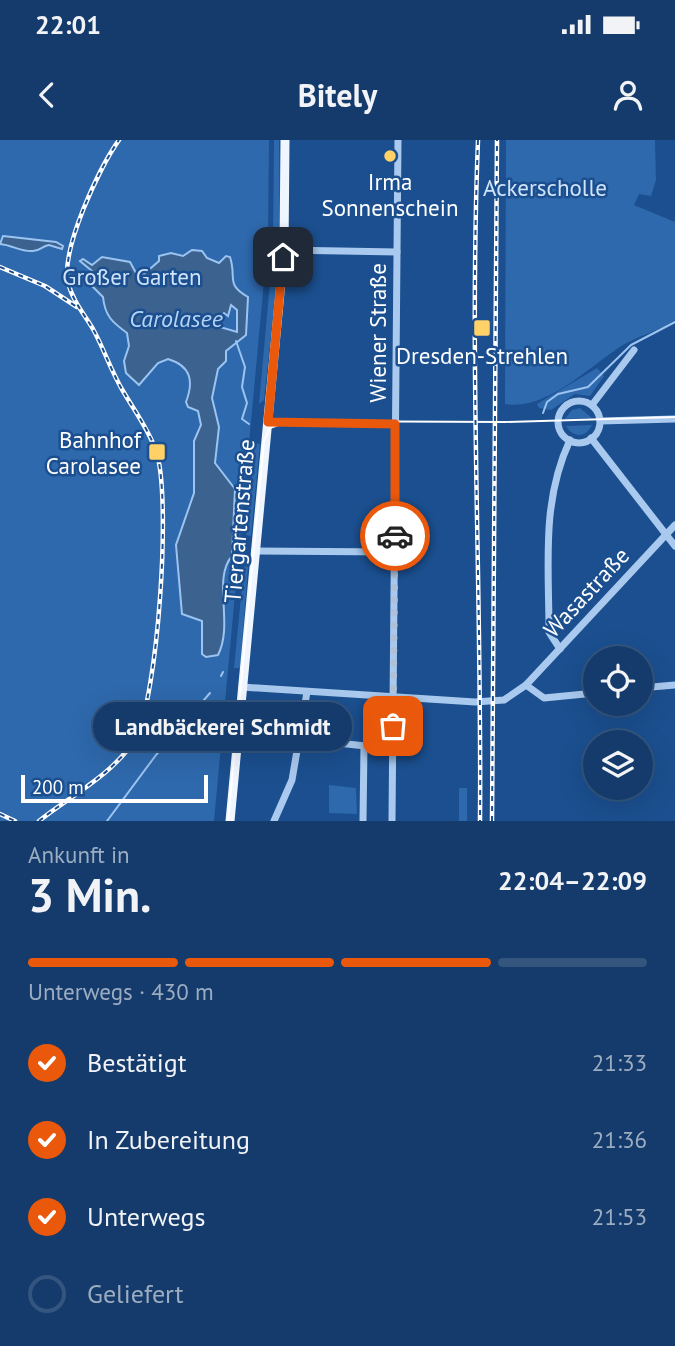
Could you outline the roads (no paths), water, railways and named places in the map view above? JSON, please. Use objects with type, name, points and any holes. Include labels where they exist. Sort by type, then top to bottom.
[{"type":"main road","name":"Tiergartenstraße","points":[[230,821],[284,250],[285,140]]},
{"type":"street","name":"Wiener Straße","points":[[392,821],[398,140]]},
{"type":"street","points":[[284,250],[397,252]]},
{"type":"street","points":[[592,405],[634,350]]},
{"type":"street","points":[[592,405],[573,402],[563,409],[559,425],[569,440],[581,442],[591,438],[600,421]]},
{"type":"street","points":[[592,405],[600,421]]},
{"type":"street","points":[[600,421],[675,419]]},
{"type":"street","points":[[268,422],[395,424]]},
{"type":"street","points":[[591,438],[675,546]]},
{"type":"street","points":[[559,649],[549,632],[550,500],[556,468],[569,440]]},
{"type":"street","name":"Wasastraße","points":[[242,687],[497,702],[511,697],[526,685],[675,524]]},
{"type":"street","points":[[256,551],[394,552]]},
{"type":"street","points":[[526,685],[544,698],[583,694]]},
{"type":"street","points":[[653,687],[675,685]]},
{"type":"street","points":[[274,821],[292,780],[307,692]]},
{"type":"street","points":[[301,739],[393,749]]},
{"type":"street","points":[[363,821],[364,746]]},
{"type":"water","points":[[3,236],[56,242],[63,246],[62,249],[49,245],[35,251],[24,250],[0,244]]},
{"type":"water","name":"Carolasee","points":[[192,250],[202,251],[207,258],[219,263],[226,256],[230,257],[234,284],[248,297],[246,335],[226,351],[226,361],[218,369],[212,398],[219,427],[215,463],[235,489],[232,556],[224,577],[222,643],[218,655],[206,657],[202,654],[202,621],[182,614],[176,545],[194,493],[194,441],[201,425],[198,411],[188,407],[186,402],[190,387],[189,375],[182,366],[168,359],[158,363],[139,385],[126,373],[124,361],[129,346],[127,333],[110,318],[103,297],[83,277],[91,278],[92,271],[80,261],[83,259],[92,265],[102,257],[130,262],[136,273],[144,274],[159,261],[159,256],[171,253],[183,256]],"holes":[[[231,305],[237,310],[237,332],[220,327],[219,319],[224,313],[228,316]]]},
{"type":"waterway","points":[[543,413],[547,402],[558,394],[588,387],[631,345],[675,322]]},
{"type":"waterway","points":[[236,341],[245,367],[242,387],[247,403],[242,419],[249,424]]},
{"type":"waterway","points":[[221,676],[223,672]]},
{"type":"waterway","points":[[107,821],[156,755],[210,693]]},
{"type":"tram line","points":[[228,821],[264,441],[270,428],[289,421],[504,422],[675,417]]},
{"type":"railway","points":[[39,821],[104,774],[135,739],[143,717],[156,642],[163,509],[161,474],[156,451],[93,329],[75,301],[68,282],[70,250],[83,209],[119,140]]},
{"type":"railway","points":[[478,140],[475,395],[480,821]]},
{"type":"railway","points":[[492,821],[497,140]]},
{"type":"railway","points":[[0,267],[45,286],[77,307]]},
{"type":"railway","points":[[0,814],[15,821]]},
{"type":"place","name":"Irma Sonnenschein","points":[[390,156]]},
{"type":"place","name":"Dresden-Strehlen","points":[[482,328]]},
{"type":"place","name":"Bahnhof Carolasee","points":[[157,452]]},
{"type":"place","name":"Landbäckerei Schmidt","points":[[393,726]]},
{"type":"park label","name":"Ackerscholle","points":[[545,187]]},
{"type":"park label","name":"Großer Garten","points":[[132,276]]}]
